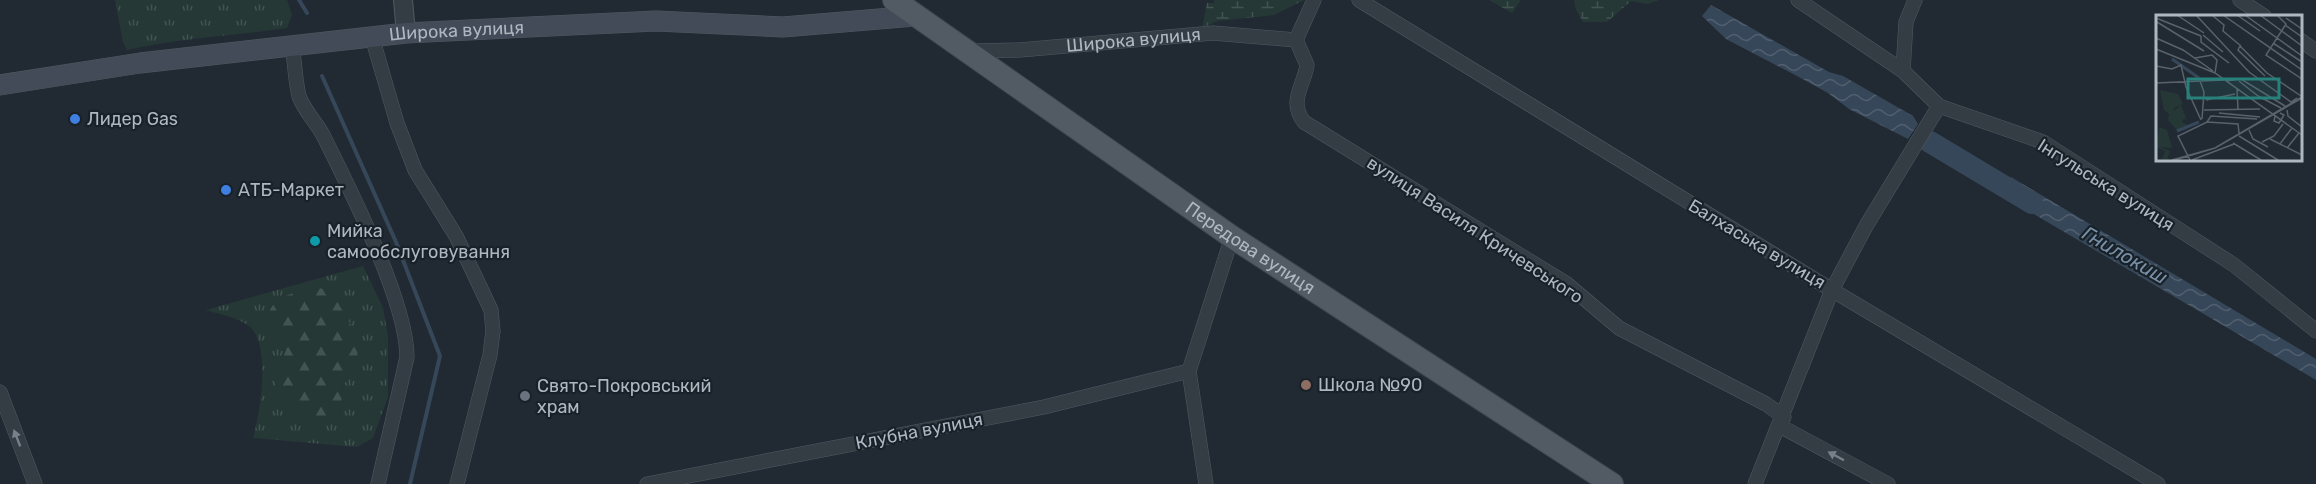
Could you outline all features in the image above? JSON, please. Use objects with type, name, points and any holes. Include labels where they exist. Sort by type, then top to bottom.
[{"type":"main road","name":"Передова вулиця","points":[[894,0],[1232,237],[1612,484]]},
{"type":"main road","name":"Широка вулиця","points":[[0,85],[140,63],[406,33],[656,21],[783,27],[915,16]]},
{"type":"street","points":[[403,0],[406,33]]},
{"type":"street","points":[[1296,40],[1314,0]]},
{"type":"street","name":"Балхаська вулиця","points":[[1359,0],[1833,290],[2158,484]]},
{"type":"street","name":"Інгульська вулиця","points":[[1798,0],[1903,71],[1939,106],[2043,142],[2234,265],[2316,331]]},
{"type":"street","points":[[1903,71],[1906,22],[1915,0]]},
{"type":"street","points":[[2240,0],[2262,15]]},
{"type":"street","name":"Широка вулиця","points":[[968,51],[1020,50],[1213,33],[1296,40]]},
{"type":"street","points":[[372,37],[397,123],[416,170],[456,236],[491,310],[493,331],[489,355],[457,484]]},
{"type":"street","name":"вулиця Василя Кричевського","points":[[1296,40],[1307,65],[1296,100],[1299,116],[1304,122],[1567,284],[1619,328],[1766,404],[1782,421],[1888,484]]},
{"type":"street","points":[[2301,41],[2316,51]]},
{"type":"street","points":[[292,46],[300,97],[322,134],[372,242],[407,336],[407,357],[378,484]]},
{"type":"street","points":[[1755,484],[1833,290],[1866,226],[1939,106]]},
{"type":"street","points":[[1206,484],[1189,371],[1232,237]]},
{"type":"street","name":"Клубна вулиця","points":[[647,484],[1044,407],[1189,371]]},
{"type":"street","points":[[0,392],[35,484]]},
{"type":"green space","points":[[115,0],[287,0],[292,15],[287,28],[127,50],[123,42]]},
{"type":"green space","points":[[1214,0],[1304,0],[1274,15],[1217,21],[1202,28],[1207,3],[1214,3]]},
{"type":"green space","points":[[1489,0],[1521,0],[1512,13]]},
{"type":"green space","points":[[1574,0],[1659,0],[1648,4],[1631,1],[1607,22],[1583,22],[1576,10]]},
{"type":"green space","points":[[363,266],[383,308],[388,336],[388,397],[373,438],[357,447],[253,438],[259,413],[262,380],[260,348],[256,335],[249,326],[239,320],[206,310]],"holes":[[[274,303],[357,371],[343,384],[340,418],[276,375],[286,350],[286,340],[272,324],[271,315]]]},
{"type":"green space","points":[[315,287],[331,291],[358,337],[357,371],[343,384],[340,418],[331,422],[314,421],[305,417],[276,393],[276,375],[286,350],[285,340],[274,329],[270,311],[274,304],[282,298]]},
{"type":"water","points":[[1711,5],[1829,72],[1843,76],[1913,116],[1918,124],[1908,139],[1849,109],[1828,93],[1726,39],[1702,16]]},
{"type":"water","points":[[2011,177],[2316,359],[2316,380],[2003,196]]},
{"type":"waterway","points":[[299,0],[307,13]]},
{"type":"waterway","points":[[322,76],[396,242],[440,356],[410,484]]},
{"type":"waterway","name":"Гнилокиш","points":[[1930,142],[2032,203]]},
{"type":"place","name":"Лидер Gas","points":[[75,119]]},
{"type":"place","name":"АТБ-Маркет","points":[[226,190]]},
{"type":"place","name":"Мийка самообслуговування","points":[[315,241]]},
{"type":"place","name":"Школа №90","points":[[1306,385]]},
{"type":"place","name":"Свято-Покровський храм","points":[[525,396]]}]
